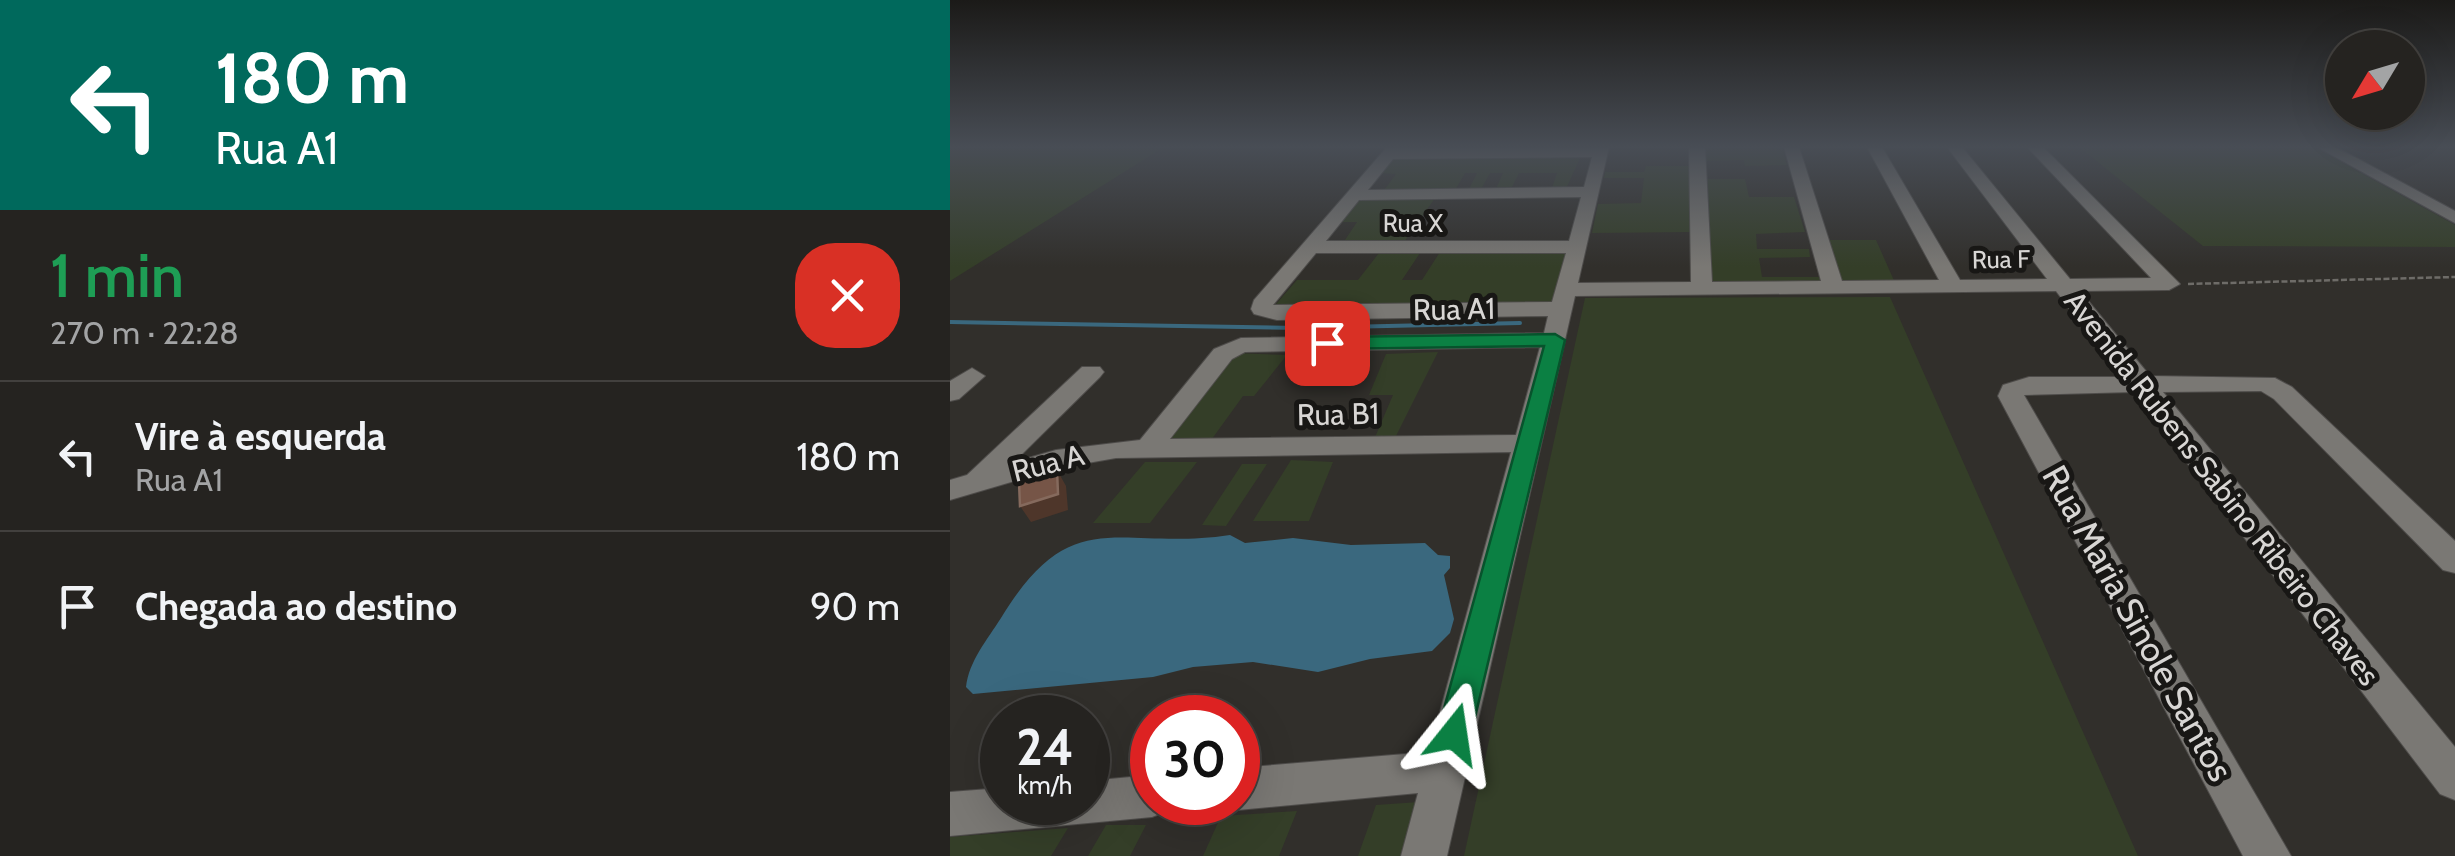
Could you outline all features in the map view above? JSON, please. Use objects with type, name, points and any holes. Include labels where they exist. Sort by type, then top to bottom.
[{"type":"street","points":[[1311,248],[1361,187]]},
{"type":"street","points":[[1424,856],[1592,187]]},
{"type":"street","points":[[1698,187],[1702,290]]},
{"type":"street","points":[[1804,187],[1834,289]]},
{"type":"street","points":[[1897,187],[1954,287]]},
{"type":"street","name":"Avenida Rubens Sabino Ribeiro Chaves","points":[[1985,187],[2455,780]]},
{"type":"street","points":[[2073,187],[2169,284]]},
{"type":"street","points":[[2399,187],[2455,218]]},
{"type":"street","points":[[1354,195],[1591,192]]},
{"type":"street","points":[[2423,200],[2455,200]]},
{"type":"street","name":"Rua X","points":[[1311,248],[1576,247]]},
{"type":"street","name":"Rua F","points":[[1311,248],[1262,305],[1264,311],[1565,300],[1702,290],[2169,284]]},
{"type":"street","name":"Rua A1","points":[[1148,448],[1223,354],[1235,347],[1555,340]]},
{"type":"street","points":[[963,486],[1091,372]]},
{"type":"street","points":[[950,394],[972,376]]},
{"type":"street","points":[[2140,382],[2256,380],[2270,384],[2455,561]]},
{"type":"street","name":"Rua Maria Sinole Santos","points":[[2140,382],[2024,385],[2012,390],[2012,396],[2268,856]]},
{"type":"street","name":"Rua B1","points":[[1148,448],[1529,443]]},
{"type":"street","name":"Rua A","points":[[963,486],[1088,452],[1148,448]]},
{"type":"street","points":[[1260,786],[1444,770]]},
{"type":"street","points":[[950,814],[980,811]]},
{"type":"path","points":[[2169,284],[2455,276]]},
{"type":"green space","points":[[950,187],[1100,187],[950,281]]},
{"type":"green space","points":[[1386,187],[1457,187],[1454,192],[1382,193]]},
{"type":"green space","points":[[1643,187],[1690,187],[1690,232],[1592,233],[1598,204],[1641,203]]},
{"type":"green space","points":[[1704,187],[1747,187],[1749,197],[1794,197],[1805,232],[1756,234],[1757,249],[1809,249],[1810,257],[1759,258],[1762,277],[1821,277],[1824,287],[1711,287]]},
{"type":"green space","points":[[2129,187],[2386,187],[2455,225],[2455,247],[2203,246]]},
{"type":"green space","points":[[1435,198],[1404,242],[1343,243],[1357,222],[1342,222],[1361,199]]},
{"type":"green space","points":[[1828,240],[1876,240],[1896,285],[1842,285]]},
{"type":"green space","points":[[1566,251],[1553,307],[1270,311],[1297,280],[1358,280],[1379,253],[1420,253],[1402,280],[1422,280],[1440,252]]},
{"type":"green space","points":[[1890,297],[2138,856],[1464,856],[1585,298]]},
{"type":"green space","points":[[1438,352],[1393,442],[1373,442],[1393,395],[1369,395],[1386,354]]},
{"type":"green space","points":[[1232,353],[1287,355],[1254,396],[1243,396],[1209,443],[1164,442]]},
{"type":"green space","points":[[1291,460],[1333,462],[1309,521],[1253,521]]},
{"type":"green space","points":[[1145,462],[1197,462],[1150,523],[1093,523]]},
{"type":"green space","points":[[1242,464],[1267,464],[1226,526],[1202,525]]},
{"type":"green space","points":[[1419,802],[1405,856],[1358,856],[1376,805]]},
{"type":"green space","points":[[1297,811],[1279,856],[1203,856],[1217,825],[1260,825],[1260,813]]},
{"type":"green space","points":[[1106,825],[1146,825],[1130,856],[1088,856]]},
{"type":"green space","points":[[1068,828],[1051,856],[950,856],[950,837]]},
{"type":"water","points":[[1230,535],[1245,543],[1293,538],[1351,545],[1425,543],[1438,555],[1450,556],[1450,568],[1444,575],[1454,619],[1450,633],[1432,651],[1370,659],[1318,672],[1253,662],[1193,667],[1153,677],[973,694],[966,687],[985,643],[1027,581],[1051,558],[1076,544],[1100,539]]},
{"type":"building","points":[[1057,470],[1058,494],[1020,506],[1019,482]]},
{"type":"waterway","points":[[950,322],[1299,328],[1520,323]]},
{"type":"route","points":[[1327,343],[1555,340],[1454,734]]}]
